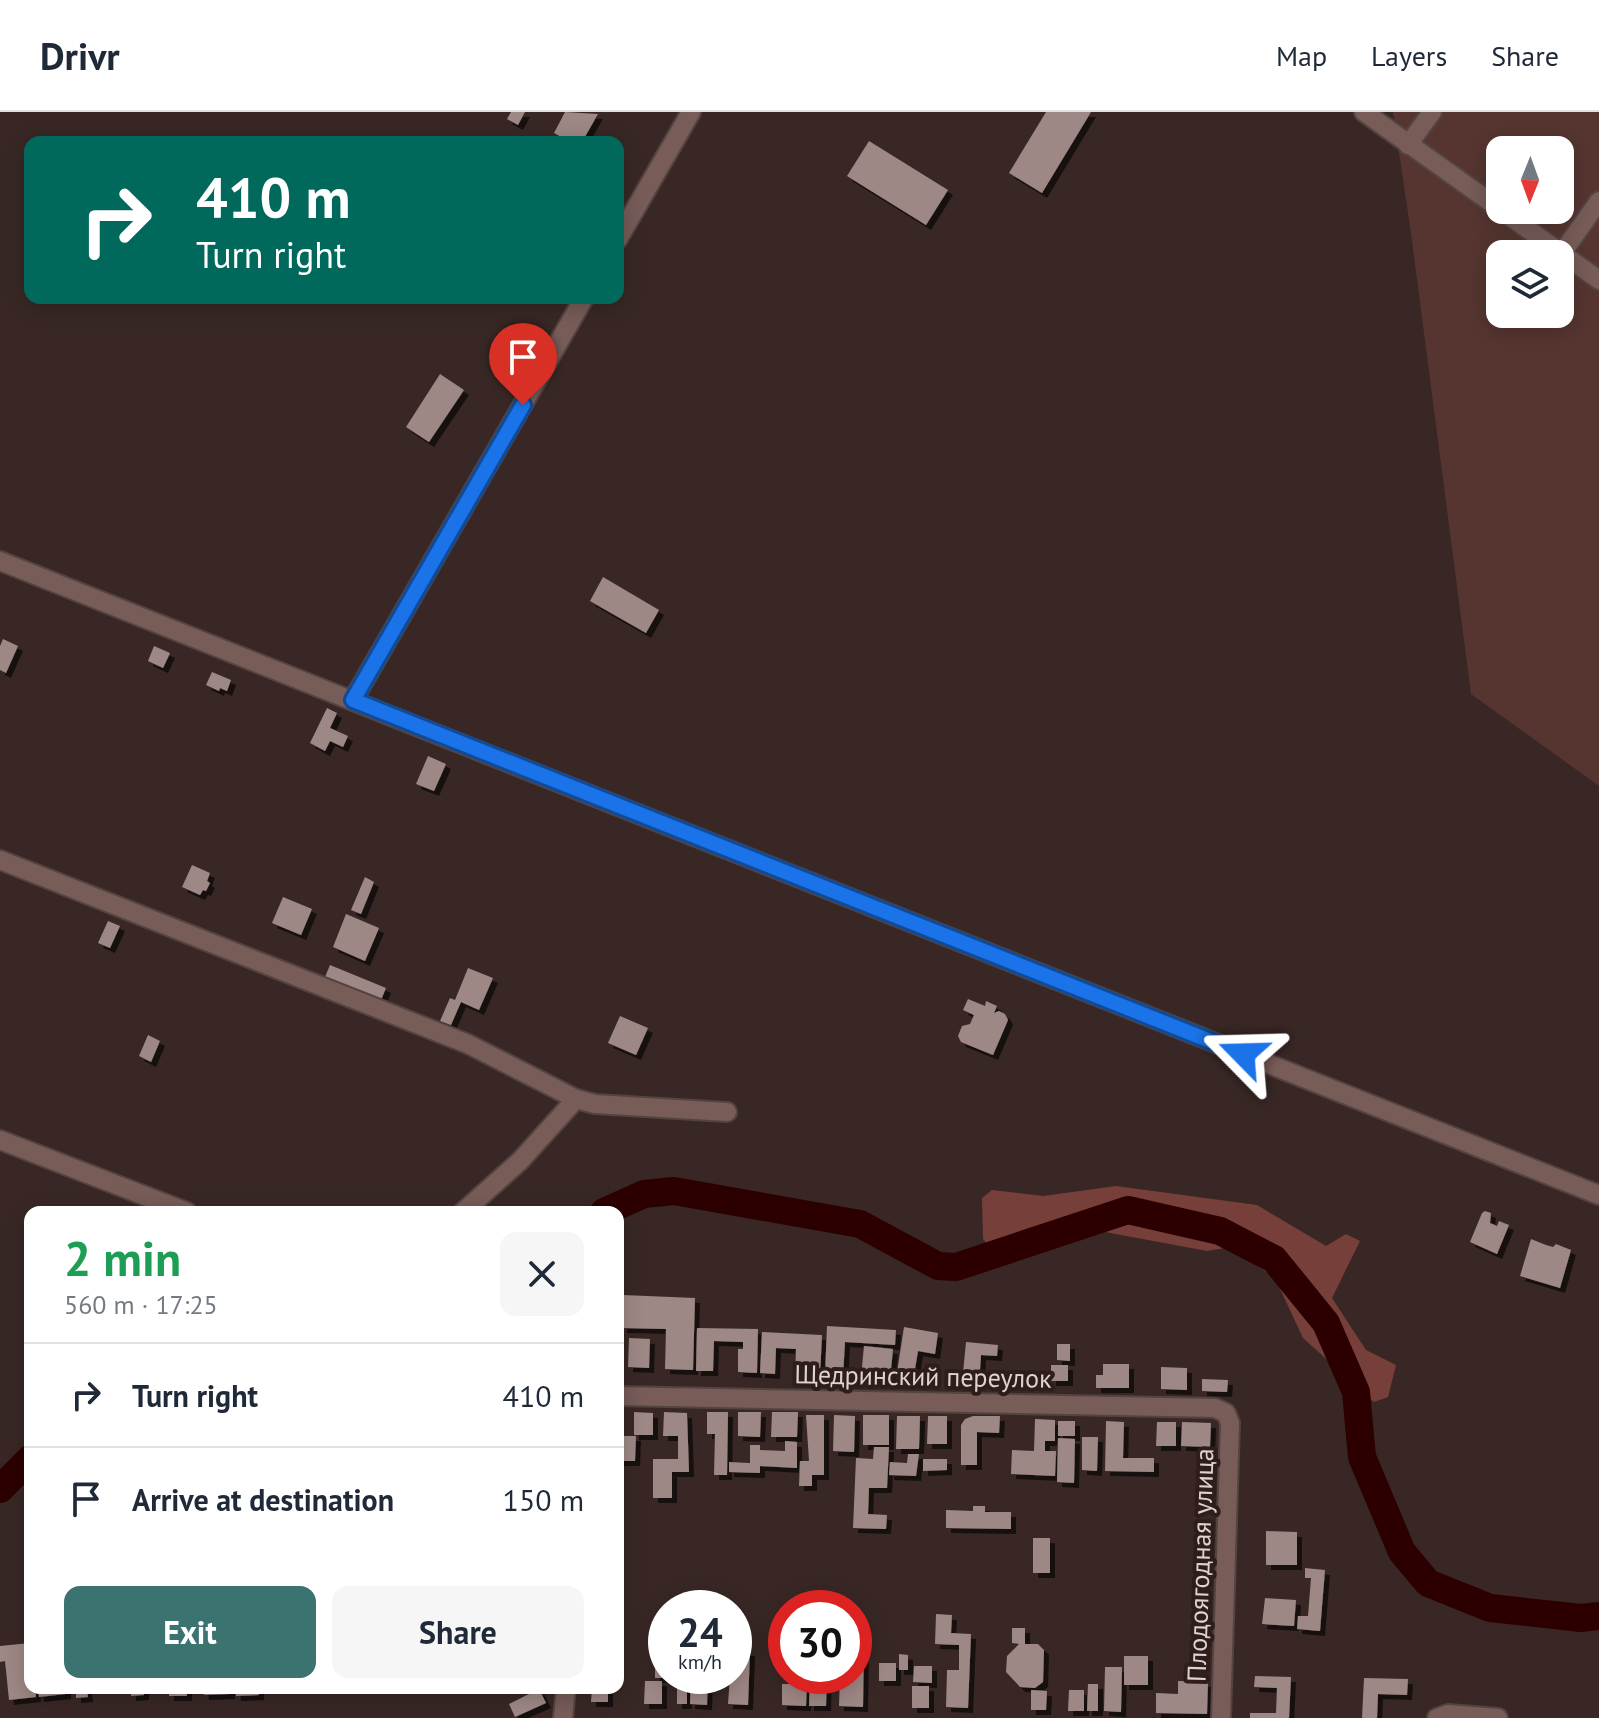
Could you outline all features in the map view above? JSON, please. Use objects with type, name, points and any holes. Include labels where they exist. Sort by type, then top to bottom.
[{"type":"street","points":[[624,229],[691,112]]},
{"type":"street","points":[[1364,112],[1486,200]]},
{"type":"street","points":[[1408,145],[1432,112]]},
{"type":"street","points":[[1571,240],[1599,201]]},
{"type":"street","points":[[1520,224],[1543,240]]},
{"type":"street","points":[[1574,262],[1599,280]]},
{"type":"street","points":[[353,700],[581,304]]},
{"type":"street","points":[[0,561],[1599,1195]]},
{"type":"street","points":[[0,860],[468,1044],[576,1099],[595,1104],[727,1112]]},
{"type":"street","points":[[470,1206],[520,1161],[576,1099]]},
{"type":"street","points":[[0,1140],[171,1206]]},
{"type":"street","name":"Щедринский переулок","points":[[624,1396],[1215,1408],[1226,1413]]},
{"type":"street","name":"Плодоягодная улица","points":[[1221,1718],[1230,1423],[1226,1413]]},
{"type":"street","points":[[563,1718],[565,1694]]},
{"type":"street","points":[[1437,1717],[1448,1714],[1498,1718]]},
{"type":"shaded area","points":[[1393,112],[1599,112],[1599,786],[1471,694]]},
{"type":"shaded area","points":[[1116,1186],[1257,1205],[1326,1246],[1346,1234],[1360,1241],[1332,1298],[1366,1350],[1396,1365],[1388,1397],[1374,1402],[1303,1338],[1275,1278],[1231,1247],[1207,1251],[1105,1232],[1005,1263],[983,1239],[982,1198],[992,1190],[1043,1196]]},
{"type":"building","points":[[511,112],[525,112],[518,125],[507,119]]},
{"type":"building","points":[[565,112],[598,114],[585,136],[559,136],[554,133]]},
{"type":"building","points":[[1046,112],[1091,112],[1042,193],[1009,173]]},
{"type":"building","points":[[869,141],[948,190],[926,225],[847,176]]},
{"type":"building","points":[[440,374],[464,390],[429,442],[406,427]]},
{"type":"building","points":[[603,577],[659,610],[646,633],[590,601]]},
{"type":"building","points":[[3,639],[18,646],[6,673],[0,670]]},
{"type":"building","points":[[154,646],[170,653],[163,668],[148,661]]},
{"type":"building","points":[[212,672],[231,680],[227,691],[206,685]]},
{"type":"building","points":[[327,708],[337,713],[330,728],[348,736],[343,747],[330,741],[325,751],[310,743]]},
{"type":"building","points":[[428,756],[446,764],[434,791],[416,784]]},
{"type":"building","points":[[192,865],[210,873],[207,881],[210,883],[200,895],[182,887]]},
{"type":"building","points":[[365,877],[374,882],[361,914],[351,910]]},
{"type":"building","points":[[283,897],[312,909],[301,935],[272,923]]},
{"type":"building","points":[[346,914],[379,928],[365,961],[333,947]]},
{"type":"building","points":[[108,921],[120,926],[110,948],[98,943]]},
{"type":"building","points":[[330,965],[386,988],[381,1000],[325,977]]},
{"type":"building","points":[[468,968],[493,978],[479,1010],[461,1002],[451,1025],[440,1021],[450,998],[455,1000]]},
{"type":"building","points":[[968,999],[985,1006],[986,1001],[997,1006],[994,1013],[999,1011],[1005,1014],[1008,1020],[993,1055],[961,1042],[958,1036],[962,1026],[970,1024],[974,1015],[963,1010]]},
{"type":"building","points":[[620,1016],[648,1028],[636,1055],[608,1043]]},
{"type":"building","points":[[148,1035],[160,1041],[151,1062],[139,1056]]},
{"type":"building","points":[[1485,1211],[1491,1213],[1490,1223],[1497,1226],[1499,1221],[1509,1225],[1497,1254],[1470,1242]]},
{"type":"building","points":[[1531,1239],[1571,1250],[1560,1288],[1520,1276]]},
{"type":"building","points":[[624,1295],[695,1298],[693,1370],[665,1369],[666,1329],[624,1328]]},
{"type":"building","points":[[827,1326],[896,1330],[895,1345],[845,1342],[843,1376],[825,1375]]},
{"type":"building","points":[[904,1327],[938,1333],[935,1354],[918,1351],[913,1381],[896,1379]]},
{"type":"building","points":[[697,1328],[758,1329],[757,1373],[738,1372],[738,1349],[743,1349],[743,1342],[714,1341],[713,1371],[696,1371]]},
{"type":"building","points":[[762,1332],[822,1335],[820,1376],[795,1375],[796,1349],[776,1348],[775,1374],[760,1373]]},
{"type":"building","points":[[629,1338],[650,1339],[649,1368],[628,1367]]},
{"type":"building","points":[[966,1342],[998,1345],[997,1356],[981,1355],[979,1385],[962,1383]]},
{"type":"building","points":[[1057,1344],[1070,1344],[1070,1361],[1057,1360]]},
{"type":"building","points":[[864,1346],[893,1349],[890,1380],[861,1377]]},
{"type":"building","points":[[1103,1364],[1129,1364],[1129,1388],[1096,1388],[1096,1375],[1103,1375]]},
{"type":"building","points":[[1051,1365],[1068,1365],[1068,1381],[1051,1381]]},
{"type":"building","points":[[1161,1367],[1187,1368],[1187,1390],[1161,1389]]},
{"type":"building","points":[[1202,1379],[1228,1380],[1227,1392],[1202,1391]]},
{"type":"building","points":[[634,1412],[653,1413],[653,1435],[634,1435]]},
{"type":"building","points":[[664,1412],[687,1413],[689,1472],[672,1472],[672,1498],[653,1498],[653,1459],[678,1459],[678,1436],[663,1436]]},
{"type":"building","points":[[707,1412],[728,1412],[727,1475],[714,1475],[715,1434],[707,1434]]},
{"type":"building","points":[[738,1412],[761,1412],[760,1437],[738,1436]]},
{"type":"building","points":[[772,1412],[798,1412],[797,1437],[771,1437]]},
{"type":"building","points":[[806,1415],[824,1415],[824,1475],[812,1475],[812,1486],[799,1486],[800,1461],[809,1461]]},
{"type":"building","points":[[834,1415],[855,1416],[854,1452],[833,1451]]},
{"type":"building","points":[[863,1415],[889,1415],[889,1445],[863,1445]]},
{"type":"building","points":[[897,1416],[920,1416],[919,1449],[896,1449]]},
{"type":"building","points":[[928,1416],[947,1416],[947,1444],[927,1444]]},
{"type":"building","points":[[973,1416],[1000,1416],[999,1433],[977,1432],[977,1465],[961,1465],[961,1425]]},
{"type":"building","points":[[1035,1419],[1055,1420],[1055,1441],[1045,1441],[1045,1451],[1056,1451],[1055,1476],[1011,1474],[1012,1450],[1034,1451]]},
{"type":"building","points":[[1058,1421],[1075,1421],[1075,1436],[1058,1436]]},
{"type":"building","points":[[1106,1421],[1124,1422],[1123,1458],[1154,1458],[1154,1472],[1105,1471]]},
{"type":"building","points":[[1157,1422],[1176,1422],[1176,1446],[1156,1446]]},
{"type":"building","points":[[1182,1422],[1211,1423],[1210,1447],[1181,1446]]},
{"type":"building","points":[[624,1436],[636,1436],[635,1461],[624,1461]]},
{"type":"building","points":[[1082,1437],[1098,1437],[1097,1471],[1082,1470]]},
{"type":"building","points":[[1058,1438],[1075,1439],[1074,1483],[1057,1482]]},
{"type":"building","points":[[785,1441],[797,1442],[797,1468],[760,1466],[760,1473],[729,1472],[729,1462],[750,1463],[750,1445],[760,1445],[760,1450],[785,1451]]},
{"type":"building","points":[[874,1447],[889,1447],[887,1488],[869,1488],[868,1514],[887,1515],[886,1529],[853,1528],[856,1458],[873,1459]]},
{"type":"building","points":[[908,1454],[919,1454],[916,1476],[889,1475],[890,1462],[907,1463]]},
{"type":"building","points":[[923,1459],[947,1459],[947,1470],[923,1471]]},
{"type":"building","points":[[973,1506],[985,1506],[985,1512],[1011,1512],[1011,1529],[946,1528],[946,1510],[973,1511]]},
{"type":"building","points":[[1266,1531],[1297,1532],[1297,1565],[1266,1565]]},
{"type":"building","points":[[1033,1538],[1050,1538],[1050,1573],[1033,1573]]},
{"type":"building","points":[[1305,1568],[1325,1570],[1320,1631],[1297,1629],[1298,1616],[1308,1616],[1311,1578],[1305,1578]]},
{"type":"building","points":[[1265,1598],[1296,1600],[1294,1626],[1262,1624]]},
{"type":"building","points":[[936,1614],[952,1615],[951,1633],[971,1634],[968,1708],[946,1707],[947,1670],[959,1670],[959,1645],[935,1644]]},
{"type":"building","points":[[1012,1628],[1025,1628],[1025,1644],[1038,1644],[1044,1650],[1043,1682],[1035,1688],[1020,1687],[1006,1672],[1007,1656],[1019,1644],[1012,1643]]},
{"type":"building","points":[[24,1644],[24,1694],[36,1694],[36,1697],[9,1700],[5,1661],[0,1662],[0,1646]]},
{"type":"building","points":[[899,1654],[908,1655],[908,1670],[899,1670]]},
{"type":"building","points":[[1124,1656],[1148,1656],[1148,1685],[1124,1685]]},
{"type":"building","points":[[879,1663],[896,1663],[896,1681],[879,1681]]},
{"type":"building","points":[[914,1666],[932,1666],[932,1683],[913,1682]]},
{"type":"building","points":[[1105,1667],[1122,1667],[1121,1712],[1104,1711]]},
{"type":"building","points":[[1255,1676],[1291,1677],[1289,1718],[1250,1718],[1250,1713],[1276,1713],[1277,1688],[1254,1687]]},
{"type":"building","points":[[1364,1678],[1408,1679],[1407,1695],[1378,1694],[1377,1718],[1362,1718]]},
{"type":"building","points":[[645,1681],[648,1681],[648,1694],[662,1694],[662,1704],[644,1704]]},
{"type":"building","points":[[1178,1681],[1208,1682],[1207,1714],[1156,1713],[1156,1693],[1178,1694]]},
{"type":"building","points":[[1088,1684],[1098,1684],[1098,1711],[1087,1711]]},
{"type":"building","points":[[912,1686],[929,1686],[929,1708],[912,1708]]},
{"type":"building","points":[[1031,1690],[1047,1691],[1046,1710],[1031,1710]]},
{"type":"building","points":[[1069,1690],[1084,1690],[1084,1711],[1068,1711]]},
{"type":"building","points":[[39,1694],[66,1694],[39,1697]]},
{"type":"building","points":[[76,1694],[88,1694],[88,1697],[76,1698]]},
{"type":"building","points":[[529,1694],[542,1694],[546,1703],[515,1717],[509,1704]]},
{"type":"building","points":[[592,1694],[608,1694],[608,1702],[591,1702]]},
{"type":"building","points":[[677,1694],[687,1694],[687,1704],[677,1704]]},
{"type":"building","points":[[690,1694],[707,1694],[707,1705],[690,1704]]},
{"type":"building","points":[[729,1694],[748,1694],[748,1705],[728,1704]]},
{"type":"building","points":[[782,1694],[807,1694],[806,1706],[782,1705]]},
{"type":"building","points":[[809,1694],[826,1694],[826,1706],[809,1706]]},
{"type":"building","points":[[839,1694],[863,1694],[863,1707],[839,1706]]},
{"type":"waterway","points":[[617,1206],[644,1194],[674,1191],[860,1224],[938,1266],[956,1267],[1128,1210],[1220,1231],[1274,1259],[1326,1323],[1356,1392],[1362,1457],[1402,1552],[1428,1583],[1490,1608],[1581,1618],[1599,1616]]},
{"type":"waterway","points":[[0,1489],[24,1465]]},
{"type":"route","points":[[523,405],[353,700],[1243,1054]]}]
